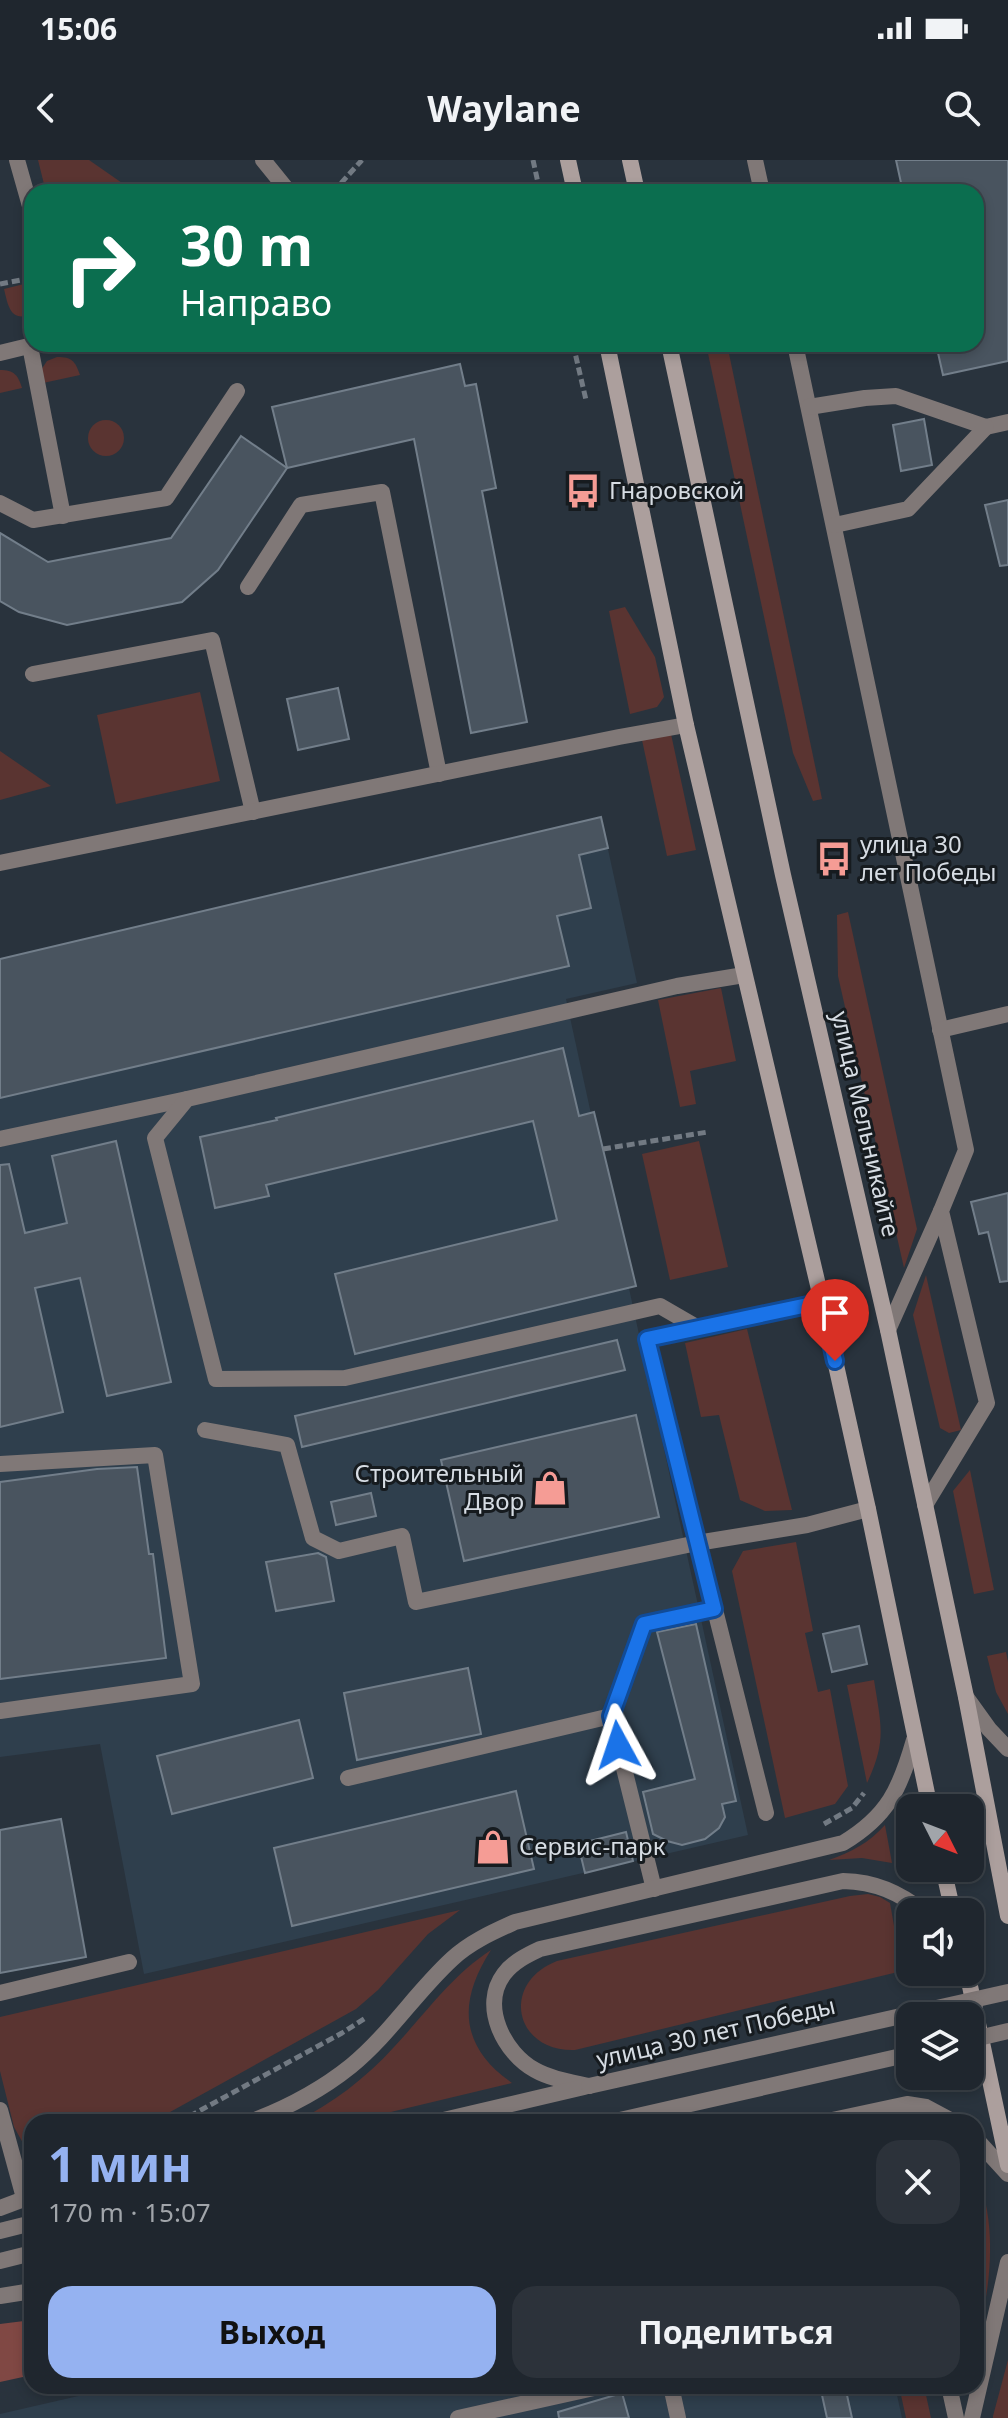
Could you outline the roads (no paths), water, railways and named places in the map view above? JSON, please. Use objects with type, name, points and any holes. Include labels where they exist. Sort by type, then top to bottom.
[{"type":"main road","points":[[568,160],[573,184]]},
{"type":"main road","points":[[630,160],[635,184]]},
{"type":"main road","points":[[609,352],[686,725],[822,1302],[927,1794]]},
{"type":"main road","name":"улица Мельникайте","points":[[671,352],[783,875],[888,1330],[966,1697],[1008,1916]]},
{"type":"main road","points":[[970,1986],[1008,2165]]},
{"type":"street","points":[[17,160],[24,185]]},
{"type":"street","points":[[263,160],[282,184]]},
{"type":"street","points":[[755,160],[760,184]]},
{"type":"street","points":[[0,353],[24,347]]},
{"type":"street","points":[[35,352],[63,516]]},
{"type":"street","points":[[797,352],[966,1150],[888,1330]]},
{"type":"street","points":[[0,503],[33,520],[166,498],[237,391]]},
{"type":"street","points":[[809,407],[896,396],[986,427],[1008,422]]},
{"type":"street","points":[[835,525],[908,509],[986,427]]},
{"type":"street","points":[[248,587],[301,505],[382,492],[439,774]]},
{"type":"street","points":[[33,674],[212,640],[253,812]]},
{"type":"street","points":[[0,863],[686,725]]},
{"type":"street","points":[[0,1139],[677,986],[744,975]]},
{"type":"street","points":[[940,1030],[1008,1014]]},
{"type":"street","points":[[187,1099],[155,1138],[216,1379],[345,1378],[660,1306],[698,1328]]},
{"type":"street","points":[[925,1505],[987,1403],[941,1211]]},
{"type":"street","points":[[766,1813],[647,1339],[822,1302]]},
{"type":"street","points":[[205,1430],[287,1445],[313,1538],[339,1551],[402,1536],[416,1602],[697,1543],[807,1525],[868,1509]]},
{"type":"street","points":[[0,1464],[155,1455],[192,1684],[0,1711]]},
{"type":"street","points":[[654,1889],[611,1716],[644,1624],[714,1609]]},
{"type":"street","points":[[966,1697],[1008,1749]]},
{"type":"street","points":[[348,1778],[611,1716]]},
{"type":"street","points":[[271,2114],[324,2086],[352,2065],[381,2038],[453,1958],[480,1938],[515,1922],[843,1843],[864,1830],[884,1811],[895,1793],[914,1740]]},
{"type":"street","points":[[589,2086],[555,2079],[534,2070],[515,2055],[505,2042],[496,2016],[496,1989],[504,1973],[521,1958],[540,1949],[843,1881],[883,1886],[905,1898]]},
{"type":"street","points":[[0,1993],[129,1962]]},
{"type":"street","name":"улица 30 лет Победы","points":[[469,2114],[1008,1992]]},
{"type":"street","points":[[984,2037],[1008,2031]]},
{"type":"street","points":[[646,2114],[896,2057]]},
{"type":"street","points":[[860,2114],[907,2104],[926,2107],[939,2114]]},
{"type":"street","points":[[0,2110],[24,2185]]},
{"type":"street","points":[[984,2148],[1008,2174]]},
{"type":"street","points":[[0,2208],[24,2199]]},
{"type":"street","points":[[0,2231],[24,2225]]},
{"type":"street","points":[[0,2261],[24,2255]]},
{"type":"street","points":[[984,2366],[1008,2262]]},
{"type":"street","points":[[0,2296],[24,2292]]},
{"type":"street","points":[[458,2418],[567,2394]]},
{"type":"street","points":[[673,2394],[678,2418]]},
{"type":"street","points":[[951,2394],[956,2418]]},
{"type":"street","points":[[972,2418],[978,2394]]},
{"type":"place","name":"Гнаровской","points":[[583,491]]},
{"type":"place","name":"улица 30 лет Победы","points":[[834,859]]},
{"type":"place","name":"Строительный Двор","points":[[550,1488]]},
{"type":"place","name":"Сервис-парк","points":[[493,1847]]}]
